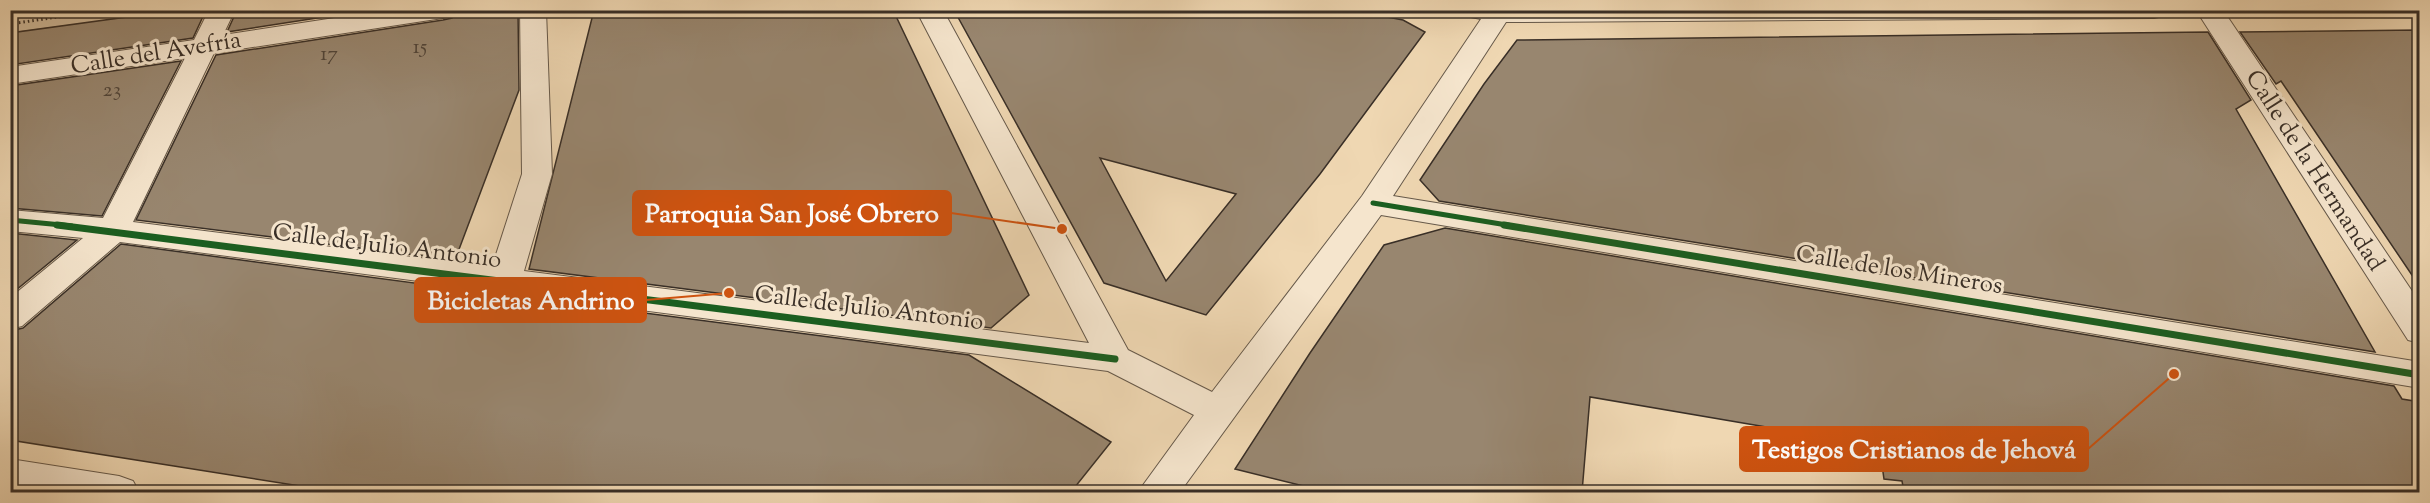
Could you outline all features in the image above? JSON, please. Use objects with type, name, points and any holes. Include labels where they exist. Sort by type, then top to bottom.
[{"type":"street","points":[[10,317],[113,230],[222,10]]},
{"type":"street","name":"Calle del Avefría","points":[[10,76],[443,10]]},
{"type":"street","points":[[505,280],[537,174],[533,10]]},
{"type":"street","points":[[929,10],[1115,359]]},
{"type":"street","points":[[1158,492],[1220,412],[1373,203],[1491,12],[2154,10]]},
{"type":"street","name":"Calle de la Hermandad","points":[[2209,10],[2420,331]]},
{"type":"street","name":"Calle de los Mineros","points":[[1373,203],[2420,375]]},
{"type":"street","name":"Calle de Julio Antonio","points":[[10,220],[113,230],[1115,359],[1220,412]]},
{"type":"street","points":[[10,474],[119,492]]},
{"type":"path","points":[[10,24],[105,10]]},
{"type":"shaded area","points":[[10,11],[137,11],[134,17],[11,33]]},
{"type":"building","points":[[137,10],[206,10],[193,38],[10,65],[10,33],[134,16]]},
{"type":"building","points":[[237,10],[369,10],[227,32]]},
{"type":"building","points":[[458,10],[518,10],[519,90],[455,260],[136,220],[216,55],[443,20],[452,18]]},
{"type":"building","points":[[594,10],[893,10],[1029,295],[991,328],[529,269]]},
{"type":"building","points":[[954,10],[1351,10],[1403,20],[1425,32],[1320,174],[1206,315],[1104,283]],"holes":[[[1100,158],[1236,194],[1166,281]]]},
{"type":"building","points":[[2420,30],[2420,287],[2281,81],[2276,84],[2240,32]]},
{"type":"building","points":[[2208,32],[2251,100],[2236,109],[2375,352],[1439,201],[1420,180],[1484,84],[1517,40]]},
{"type":"building","points":[[181,61],[102,216],[10,208],[10,86]]},
{"type":"building","points":[[1445,228],[2394,386],[2402,399],[2420,402],[2420,492],[1904,492],[1902,481],[1884,479],[1880,451],[1778,429],[1590,397],[1582,492],[1328,492],[1235,469],[1384,245]]},
{"type":"building","points":[[10,233],[77,240],[10,295]]},
{"type":"building","points":[[121,244],[445,287],[440,300],[518,312],[522,297],[969,355],[1111,442],[1071,492],[338,492],[10,440],[10,331],[23,328]]},
{"type":"cycle path","points":[[1373,203],[2420,375]]},
{"type":"cycle path","points":[[10,220],[113,230],[1115,359]]},
{"type":"place","name":"Parroquia San José Obrero","points":[[1062,229]]},
{"type":"place","name":"Bicicletas Andrino","points":[[729,293]]},
{"type":"place","name":"Testigos Cristianos de Jehová","points":[[2174,374]]}]
